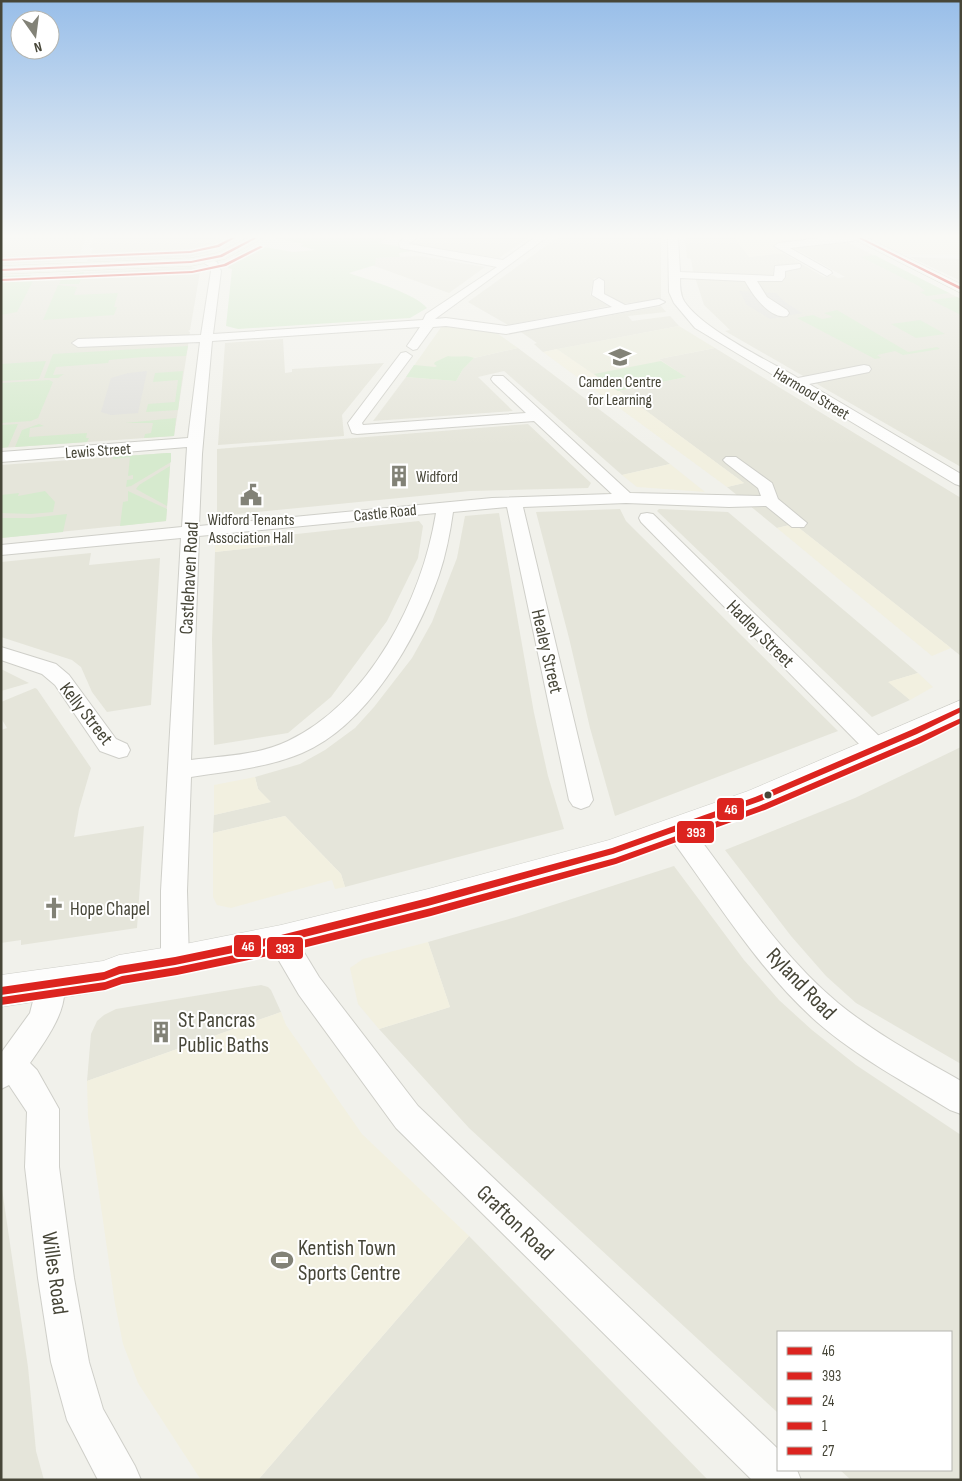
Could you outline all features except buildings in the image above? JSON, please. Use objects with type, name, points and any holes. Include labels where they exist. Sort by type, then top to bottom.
[{"type":"street","name":"Castlehaven Road","points":[[176,961],[174,891],[195,442],[211,307]]},
{"type":"street","points":[[444,307],[430,317],[425,331],[355,424],[357,430],[538,416]]},
{"type":"street","points":[[78,343],[207,338],[446,322],[506,330],[627,307]]},
{"type":"street","name":"Harmood Street","points":[[683,307],[699,325],[961,481]]},
{"type":"street","points":[[772,307],[783,313]]},
{"type":"street","points":[[796,383],[864,369]]},
{"type":"street","points":[[498,379],[626,498]]},
{"type":"street","name":"Lewis Street","points":[[1,457],[195,442]]},
{"type":"street","points":[[731,460],[766,486],[770,501],[798,523]]},
{"type":"street","name":"Castle Road","points":[[1,550],[514,502],[626,498],[729,502],[770,501]]},
{"type":"street","name":"Healey Street","points":[[514,502],[582,800]]},
{"type":"street","points":[[180,770],[285,750],[306,742],[342,716],[369,684],[409,624],[436,558],[442,533],[445,507]]},
{"type":"street","name":"Hadley Street","points":[[647,518],[876,747]]},
{"type":"street","name":"Kelly Street","points":[[1,653],[49,668],[62,680],[108,745],[119,750]]},
{"type":"street","points":[[1,990],[51,985],[104,976],[119,970],[176,961],[281,939],[602,854],[678,829],[766,796],[914,732],[961,709]]},
{"type":"street","name":"Ryland Road","points":[[678,829],[753,929],[809,996],[850,1030],[961,1099]]},
{"type":"street","name":"Grafton Road","points":[[281,939],[309,986],[407,1117],[781,1480]]},
{"type":"street","points":[[6,1069],[44,1018],[51,985]]},
{"type":"street","name":"Willes Road","points":[[6,1069],[26,1081],[43,1110],[42,1166],[56,1278],[70,1362],[87,1420],[121,1480]]},
{"type":"shaded area","points":[[1,307],[194,307],[190,330],[188,331],[190,332],[174,436],[1,448]]},
{"type":"shaded area","points":[[477,307],[603,307],[508,325]]},
{"type":"shaded area","points":[[655,307],[662,307],[666,312],[628,316],[632,321],[670,316],[679,326],[543,352],[534,344],[537,343],[521,332]]},
{"type":"shaded area","points":[[706,307],[961,307],[961,467],[725,331],[730,330]]},
{"type":"shaded area","points":[[750,307],[793,307],[802,313],[770,319]]},
{"type":"shaded area","points":[[442,326],[494,331],[518,348],[474,358],[463,369],[456,381],[406,377]]},
{"type":"shaded area","name":"Camden Centre for Learning","points":[[679,326],[715,348],[659,359],[686,377],[618,391],[557,349]]},
{"type":"shaded area","points":[[283,339],[285,373],[292,372],[292,369],[384,363],[342,415],[344,436],[218,445],[225,343]]},
{"type":"shaded area","points":[[518,348],[670,464],[622,475],[504,371],[478,377],[513,411],[373,421],[406,377],[456,381],[463,369],[474,358]]},
{"type":"shaded area","points":[[715,348],[961,498],[961,656],[794,524],[777,528],[727,487],[744,483],[619,391],[685,377],[659,359]]},
{"type":"shaded area","points":[[557,349],[629,398],[744,483],[727,487],[543,352]]},
{"type":"shaded area","points":[[147,371],[138,413],[111,415],[101,412],[111,378],[128,373]]},
{"type":"shaded area","points":[[528,424],[591,483],[588,488],[470,491],[217,516],[217,449]]},
{"type":"shaded area","points":[[171,454],[166,521],[1,538],[1,465]]},
{"type":"shaded area","points":[[670,464],[705,492],[637,487],[622,475]]},
{"type":"shaded area","points":[[620,509],[626,521],[838,731],[615,816],[590,728],[536,512]]},
{"type":"shaded area","points":[[659,509],[728,512],[918,673],[889,682],[910,700],[872,717],[657,511]]},
{"type":"shaded area","points":[[499,513],[534,713],[548,776],[564,829],[345,887],[341,874],[285,816],[213,833],[214,815],[270,802],[258,789],[255,777],[300,764],[325,750],[355,728],[374,707],[412,658],[432,622],[457,558],[465,516]]},
{"type":"shaded area","points":[[419,521],[423,526],[418,558],[387,621],[331,697],[288,733],[214,745],[212,639],[215,552],[288,544],[287,535]]},
{"type":"shaded area","points":[[794,524],[951,648],[932,656],[777,528]]},
{"type":"shaded area","points":[[287,535],[288,544],[215,552],[215,543]]},
{"type":"shaded area","points":[[91,553],[89,565],[160,558],[151,705],[107,712],[92,692],[81,667],[72,660],[1,637],[1,562]]},
{"type":"shaded area","points":[[1,669],[29,683],[1,691]]},
{"type":"shaded area","points":[[918,673],[933,687],[910,700],[888,682]]},
{"type":"shaded area","points":[[35,688],[91,768],[79,809],[74,837],[144,826],[137,928],[21,945],[21,940],[1,943],[1,730],[7,728],[1,718],[1,702]]},
{"type":"shaded area","points":[[961,747],[961,1064],[856,1003],[826,976],[791,936],[725,850],[855,798]]},
{"type":"shaded area","points":[[255,777],[258,789],[271,802],[214,815],[214,785]]},
{"type":"shaded area","points":[[285,816],[341,874],[345,887],[335,889],[332,880],[231,908],[217,905],[213,897],[213,833]]},
{"type":"shaded area","points":[[674,866],[744,960],[779,1000],[812,1030],[856,1065],[961,1135],[961,1480],[851,1480],[841,1471],[952,1471],[952,1331],[777,1331],[777,1412],[469,1128],[379,1029],[450,1007],[428,942],[516,917]]},
{"type":"shaded area","points":[[428,942],[450,1007],[379,1029],[358,1004],[350,968],[363,959]]},
{"type":"shaded area","name":"St Pancras Public Baths","points":[[261,985],[271,990],[281,1012],[87,1081],[91,1034],[97,1021],[104,1015],[116,1009]]},
{"type":"shaded area","name":"Kentish Town Sports Centre","points":[[281,1012],[286,1025],[362,1134],[469,1236],[258,1480],[201,1480],[138,1383],[123,1344],[115,1304],[88,1117],[87,1081]]},
{"type":"shaded area","points":[[1,1182],[28,1367],[36,1451],[44,1480],[1,1480]]},
{"type":"shaded area","points":[[469,1236],[708,1480],[258,1480]]},
{"type":"green space","points":[[1,307],[20,307],[17,312],[1,315]]},
{"type":"green space","points":[[49,307],[117,307],[114,315],[43,320]]},
{"type":"green space","points":[[228,307],[427,308],[410,318],[238,329],[226,326]]},
{"type":"green space","points":[[945,307],[961,307],[961,315]]},
{"type":"green space","points":[[837,310],[908,352],[937,347],[940,349],[903,355],[895,351],[877,355],[881,358],[875,359],[797,318],[813,315],[822,319],[833,317],[824,313]]},
{"type":"green space","points":[[920,320],[945,334],[916,338],[891,324]]},
{"type":"green space","points":[[188,346],[186,356],[143,357],[109,360],[108,363],[56,367],[53,375],[64,374],[58,378],[44,378],[53,354]]},
{"type":"green space","points":[[448,356],[468,356],[474,358],[463,369],[456,381],[406,377],[414,365],[435,367],[437,366],[434,364],[435,362]]},
{"type":"green space","points":[[46,361],[39,379],[1,381],[1,364]]},
{"type":"green space","points":[[661,361],[686,377],[618,391],[594,374]]},
{"type":"green space","points":[[183,371],[178,410],[146,412],[148,404],[175,402],[178,380],[153,382],[155,373]]},
{"type":"green space","points":[[49,380],[53,382],[38,418],[31,421],[1,423],[1,383]]},
{"type":"green space","points":[[176,418],[174,436],[144,438],[145,434],[151,433],[153,423],[125,423]]},
{"type":"green space","points":[[18,424],[8,447],[1,448],[1,425]]},
{"type":"green space","points":[[39,424],[44,426],[30,428],[29,437],[87,433],[86,438],[89,438],[87,442],[15,447],[22,430]]},
{"type":"green space","points":[[171,453],[171,462],[131,486],[126,487],[127,480],[133,479],[133,475],[128,476],[130,457],[113,459],[113,457]]},
{"type":"green space","points":[[170,466],[167,506],[136,489],[139,485]]},
{"type":"green space","points":[[45,491],[55,502],[53,512],[31,514],[1,513],[1,495],[19,493],[18,496]]},
{"type":"green space","points":[[128,491],[167,509],[166,521],[120,526],[123,502],[128,501]]},
{"type":"green space","points":[[67,514],[63,532],[1,538],[1,518],[30,518]]},
{"type":"transit line","name":"46","points":[[1,991],[104,976],[119,970],[175,961],[281,939],[428,902],[613,851],[758,799],[914,732],[961,709]]},
{"type":"transit line","name":"393","points":[[2,1001],[105,986],[122,980],[177,971],[283,949],[431,912],[616,861],[762,808],[918,741],[961,720]]},
{"type":"place","name":"Camden Centre for Learning","points":[[620,357]]},
{"type":"place","name":"Widford","points":[[399,476]]},
{"type":"place","name":"Widford Tenants Association Hall","points":[[251,495]]},
{"type":"place","name":"Hope Chapel","points":[[54,908]]},
{"type":"place","name":"St Pancras Public Baths","points":[[161,1032]]},
{"type":"place","name":"Kentish Town Sports Centre","points":[[282,1260]]}]
